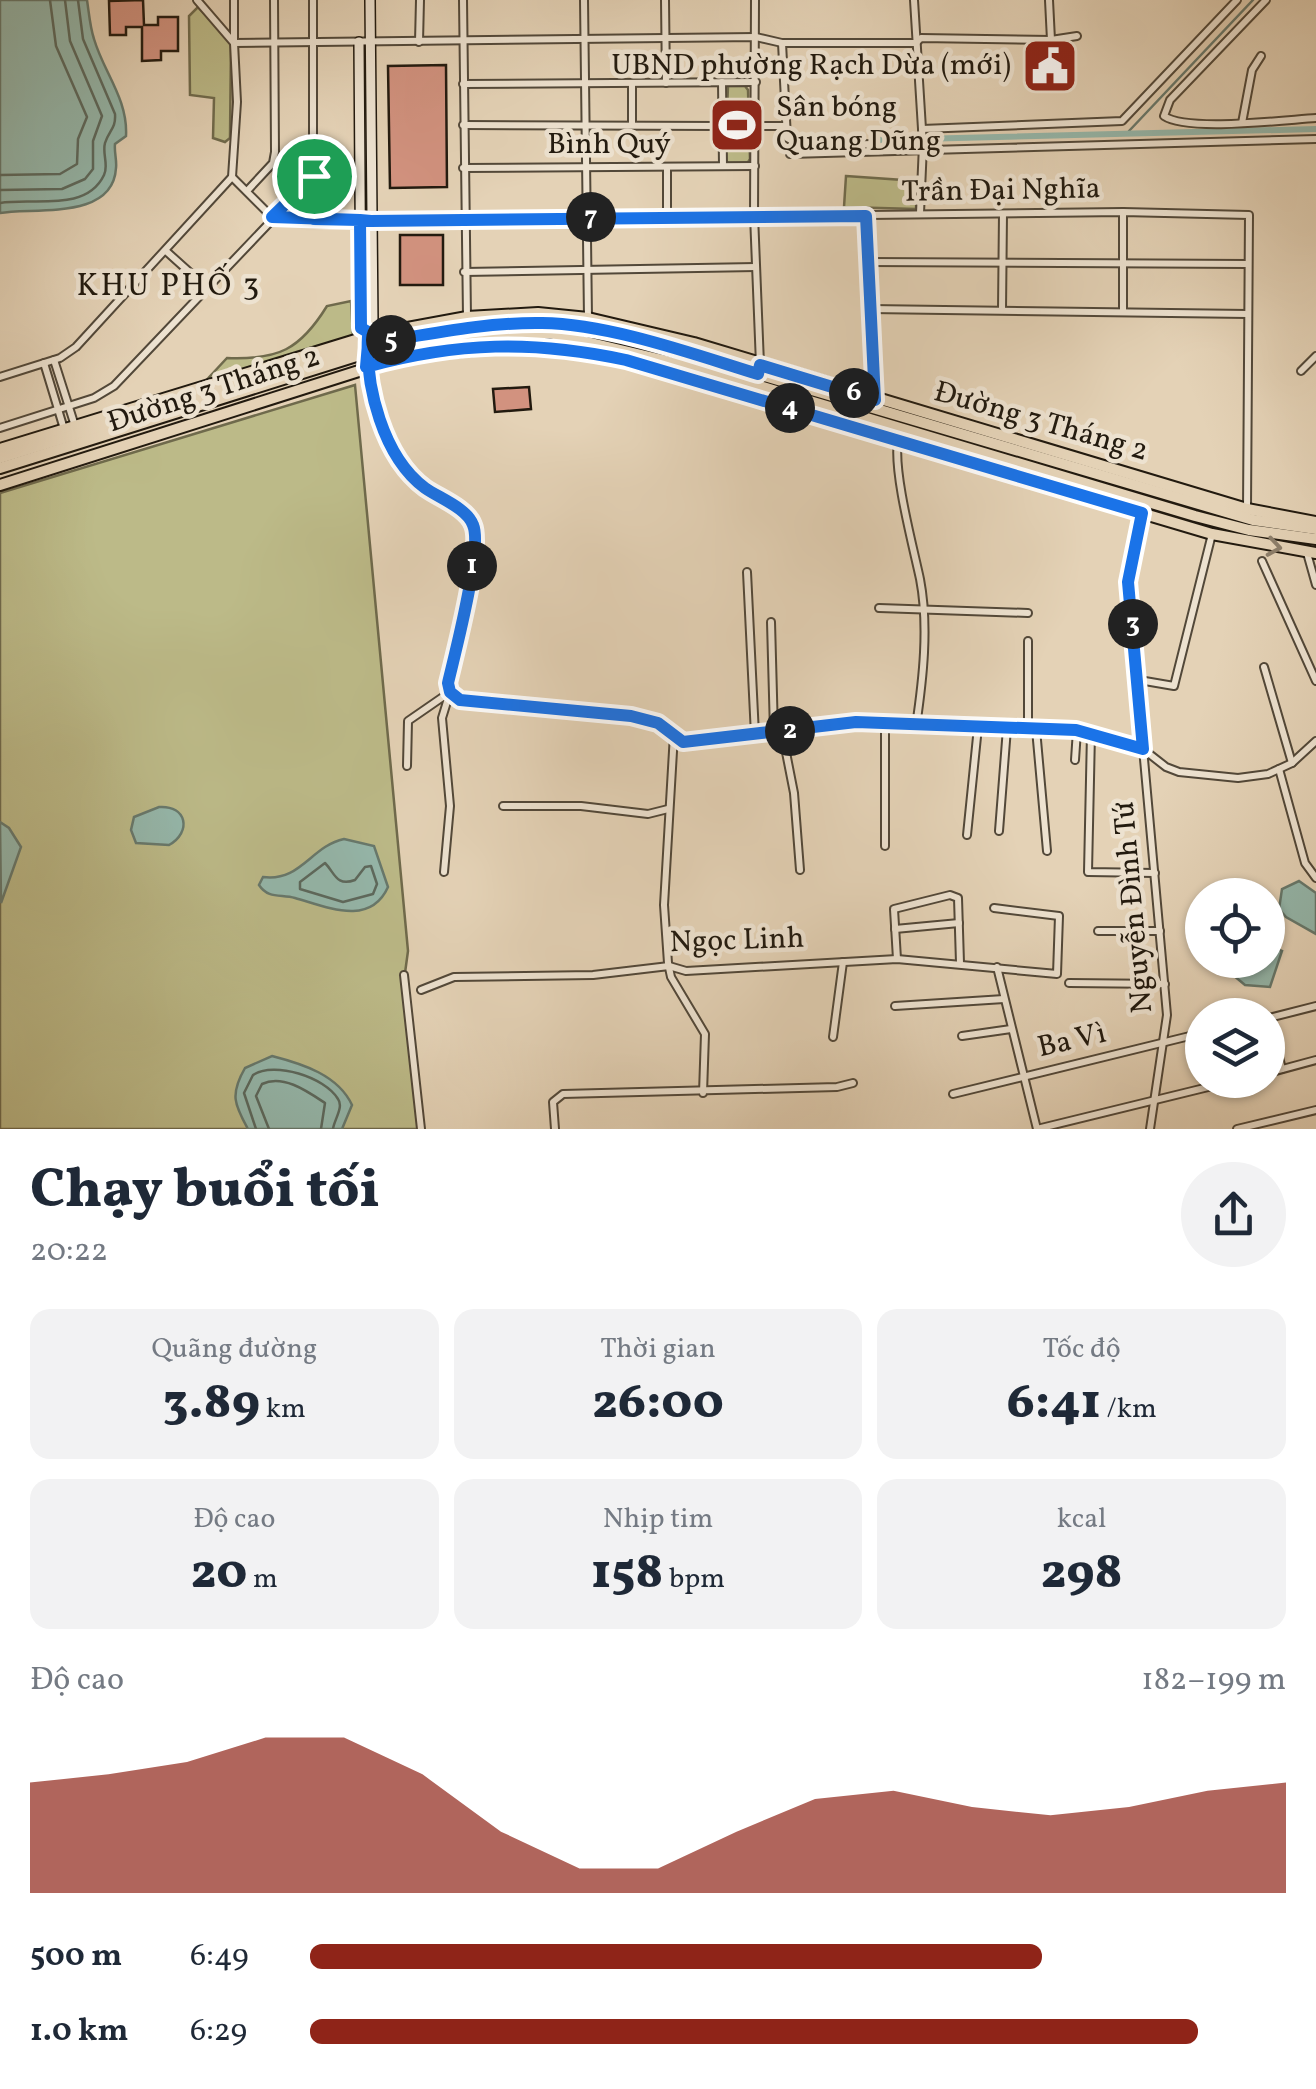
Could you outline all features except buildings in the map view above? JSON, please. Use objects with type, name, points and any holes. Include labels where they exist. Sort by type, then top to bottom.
[{"type":"main road","points":[[366,367],[368,341],[361,328],[366,221],[364,42],[370,0]]},
{"type":"main road","name":"Đường 3 Tháng 2","points":[[0,450],[368,341],[467,316],[519,312],[588,318],[694,343],[759,370]]},
{"type":"main road","name":"Đường 3 Tháng 2","points":[[0,468],[368,341],[494,323],[547,323],[600,331],[759,370],[1247,509],[1316,525]]},
{"type":"main road","name":"Đường 3 Tháng 2","points":[[0,485],[432,347],[528,339],[626,360],[1249,530],[1316,539]]},
{"type":"main road","name":"Đường 3 Tháng 2","points":[[368,341],[432,347]]},
{"type":"main road","name":"Đường 3 Tháng 2","points":[[910,414],[1200,506],[1253,520],[1316,525]]},
{"type":"main road","name":"Đường 3 Tháng 2","points":[[878,427],[899,440],[1212,534],[1311,552]]},
{"type":"main road","name":"Đường 3 Tháng 2","points":[[0,458],[71,432]]},
{"type":"street","points":[[197,0],[234,42],[756,37],[782,42],[916,42],[921,38],[1052,40],[1077,36]]},
{"type":"street","points":[[0,377],[54,360],[76,347],[232,176],[237,102],[234,0]]},
{"type":"street","points":[[246,191],[273,164],[274,0]]},
{"type":"street","points":[[313,0],[313,219]]},
{"type":"street","points":[[419,42],[420,0]]},
{"type":"street","points":[[463,0],[467,316]]},
{"type":"street","points":[[584,0],[588,318]]},
{"type":"street","points":[[665,0],[666,83]]},
{"type":"street","points":[[755,0],[754,216],[759,370]]},
{"type":"street","points":[[914,0],[923,148],[920,214]]},
{"type":"street","points":[[1049,0],[1052,40]]},
{"type":"street","points":[[922,130],[1122,121],[1237,0]]},
{"type":"street","points":[[1266,0],[1170,100],[1163,113],[1167,120],[1174,121],[1242,123],[1316,118]]},
{"type":"street","points":[[782,42],[784,126],[788,138],[801,146],[872,144]]},
{"type":"street","points":[[1242,123],[1252,70],[1262,56]]},
{"type":"street","points":[[722,82],[723,166]]},
{"type":"street","points":[[463,84],[756,82]]},
{"type":"street","points":[[632,83],[632,126]]},
{"type":"street","points":[[463,125],[722,126]]},
{"type":"street","points":[[756,126],[784,126]]},
{"type":"street","points":[[790,154],[1316,139]]},
{"type":"street","name":"Bình Quý","points":[[464,168],[755,166]]},
{"type":"street","points":[[667,167],[668,216]]},
{"type":"street","points":[[232,176],[272,217]]},
{"type":"street","points":[[0,428],[58,410],[114,386],[314,176]]},
{"type":"street","points":[[1123,312],[1124,212]]},
{"type":"street","name":"Trần Đại Nghĩa","points":[[272,217],[366,221],[1124,212],[1248,215],[1248,264]]},
{"type":"street","points":[[1002,310],[1003,214]]},
{"type":"street","points":[[866,216],[875,404]]},
{"type":"street","points":[[166,251],[206,288]]},
{"type":"street","points":[[868,262],[1248,264],[1247,509]]},
{"type":"street","points":[[464,272],[756,267]]},
{"type":"street","points":[[870,309],[1248,314]]},
{"type":"street","points":[[1301,370],[1316,356]]},
{"type":"street","points":[[54,360],[68,406],[71,432]]},
{"type":"street","points":[[44,363],[58,410],[71,432]]},
{"type":"street","points":[[366,367],[398,461],[424,488],[467,516],[475,527],[473,560],[442,718],[444,774],[450,806],[444,872]]},
{"type":"street","points":[[899,440],[910,547],[920,582],[922,612],[924,671],[916,726]]},
{"type":"street","name":"Nguyễn Đình Tứ","points":[[1142,513],[1128,582],[1165,984],[1164,1042],[1150,1129]]},
{"type":"street","points":[[1138,680],[1174,686],[1212,534]]},
{"type":"street","points":[[1311,552],[1316,585]]},
{"type":"street","points":[[1262,561],[1316,681]]},
{"type":"street","points":[[748,572],[755,736]]},
{"type":"street","points":[[879,608],[1028,613]]},
{"type":"street","points":[[771,622],[778,732],[794,793],[800,870]]},
{"type":"street","points":[[1028,642],[1032,729],[1047,851]]},
{"type":"street","points":[[1264,667],[1292,763]]},
{"type":"street","points":[[450,692],[460,700],[474,703],[631,716],[674,732],[683,742],[755,736],[834,722],[1076,730],[1143,749],[1166,767],[1196,776],[1238,778],[1279,769],[1292,763],[1316,741]]},
{"type":"street","points":[[407,766],[408,721],[450,692]]},
{"type":"street","points":[[885,725],[885,846]]},
{"type":"street","points":[[968,835],[978,728]]},
{"type":"street","points":[[999,831],[1007,728]]},
{"type":"street","points":[[1075,760],[1076,730]]},
{"type":"street","points":[[674,732],[664,905],[668,966],[705,1034],[702,1091]]},
{"type":"street","points":[[1091,733],[1088,872],[1155,874]]},
{"type":"street","points":[[1279,769],[1305,863],[1316,878]]},
{"type":"street","points":[[503,806],[581,806],[648,814],[668,809]]},
{"type":"street","points":[[898,959],[894,909],[950,894],[958,898],[960,962]]},
{"type":"street","name":"Ngọc Linh","points":[[421,990],[454,977],[593,975],[668,966],[686,971],[898,959],[1057,974],[1059,916],[994,908]]},
{"type":"street","points":[[895,929],[959,924]]},
{"type":"street","points":[[1098,932],[1160,931]]},
{"type":"street","points":[[833,1037],[843,962]]},
{"type":"street","points":[[998,968],[1037,1129],[1185,1093]]},
{"type":"street","points":[[404,975],[421,1129]]},
{"type":"street","points":[[1069,983],[1165,984]]},
{"type":"street","points":[[896,1006],[1004,999]]},
{"type":"street","points":[[1285,1014],[1316,1006]]},
{"type":"street","points":[[962,1036],[1012,1029]]},
{"type":"street","name":"Ba Vì","points":[[953,1094],[1185,1037]]},
{"type":"street","points":[[1285,1068],[1316,1060]]},
{"type":"street","points":[[555,1129],[553,1102],[558,1096],[837,1087],[853,1083]]},
{"type":"street","points":[[1238,1129],[1316,1110]]},
{"type":"shaded area","points":[[198,7],[231,40],[230,138],[225,142],[213,138],[214,98],[190,95],[189,16]]},
{"type":"shaded area","points":[[728,86],[745,86],[748,90],[747,164],[729,164],[725,160]]},
{"type":"shaded area","points":[[846,176],[917,181],[916,209],[844,207]]},
{"type":"shaded area","points":[[351,301],[353,337],[199,388],[227,358],[260,357],[286,349],[307,333],[327,306]]},
{"type":"shaded area","points":[[355,385],[421,1129],[0,1129],[0,493]]},
{"type":"water","points":[[0,0],[87,0],[94,39],[123,110],[126,136],[115,144],[112,185],[87,204],[0,213]]},
{"type":"water","points":[[159,807],[181,815],[181,833],[169,845],[136,843],[131,830],[134,817]]},
{"type":"water","points":[[0,822],[9,828],[21,847],[1,903]]},
{"type":"water","points":[[344,839],[374,846],[388,887],[370,907],[334,909],[271,894],[259,885],[263,877],[287,874]]},
{"type":"water","points":[[1299,881],[1316,893],[1316,934],[1285,916],[1285,888]]},
{"type":"water","points":[[1237,978],[1273,978],[1270,987],[1245,985]]},
{"type":"water","points":[[272,1056],[307,1067],[338,1086],[352,1105],[342,1129],[248,1129],[237,1106],[237,1085],[245,1068]]},
{"type":"waterway","points":[[1129,131],[1253,0]]},
{"type":"waterway","points":[[877,140],[1316,129]]},
{"type":"place","name":"UBND phường Rạch Dừa (mới)","points":[[1050,66]]},
{"type":"place","name":"Sân bóng Quang Dũng","points":[[737,125]]},
{"type":"district","name":"KHU PHỐ 3","points":[[169,287]]},
{"type":"route","points":[[314,176],[272,217],[360,220],[371,221],[866,216],[875,400],[760,365],[758,374],[600,331],[547,323],[494,323],[368,344],[366,367],[406,356],[479,348],[566,348],[626,360],[1142,513],[1128,582],[1143,749],[1076,730],[856,722],[683,742],[658,723],[631,716],[460,700],[450,692],[448,683],[473,560],[475,527],[467,516],[424,488],[398,461],[366,367],[368,332],[361,328],[360,220],[313,219],[314,176]]}]
